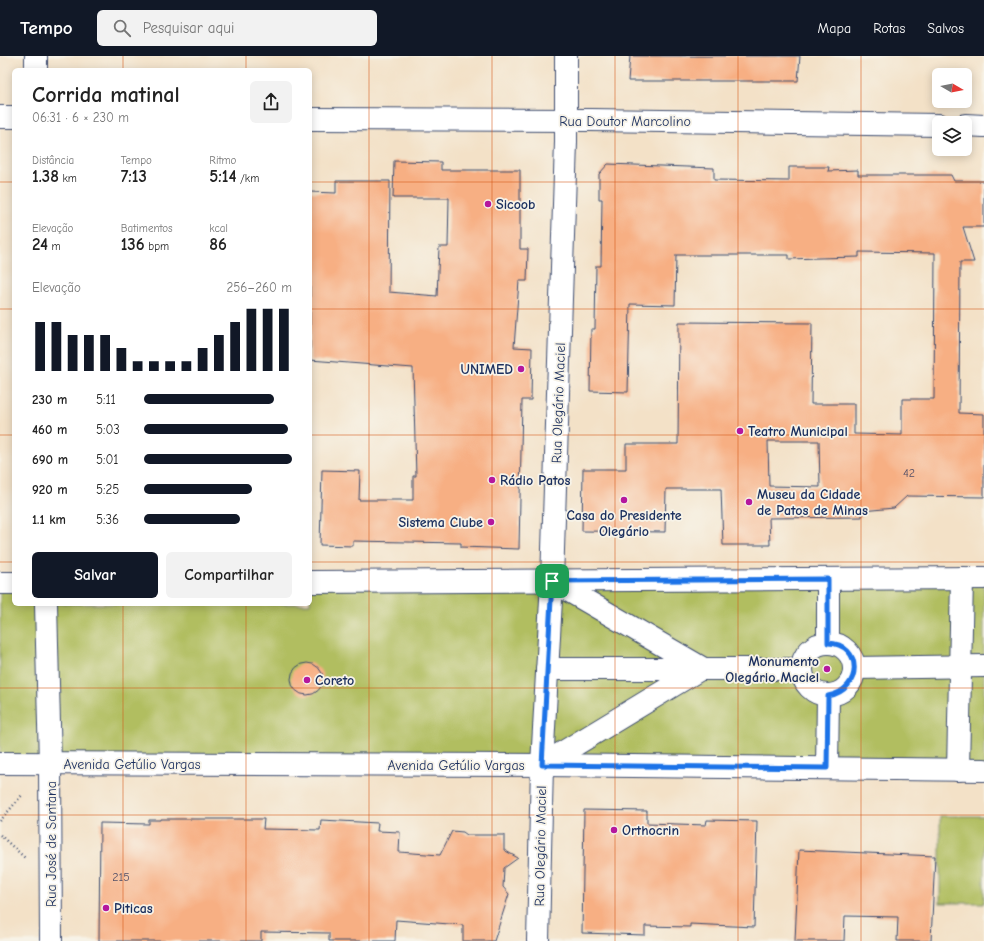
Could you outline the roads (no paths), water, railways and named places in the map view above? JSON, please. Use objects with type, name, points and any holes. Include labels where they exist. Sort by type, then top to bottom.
[{"type":"street","points":[[36,56],[36,68]]},
{"type":"street","name":"Rua Olegário Maciel","points":[[538,941],[542,765],[552,581],[566,120],[566,56]]},
{"type":"street","points":[[0,117],[12,117]]},
{"type":"street","name":"Rua Doutor Marcolino","points":[[312,119],[566,120],[932,125]]},
{"type":"street","points":[[972,125],[984,126]]},
{"type":"street","points":[[958,770],[962,578]]},
{"type":"street","points":[[312,582],[984,578]]},
{"type":"street","points":[[828,579],[828,643]]},
{"type":"street","points":[[552,581],[702,668]]},
{"type":"street","points":[[0,583],[12,583]]},
{"type":"street","name":"Rua José de Santana","points":[[46,606],[50,764],[51,941]]},
{"type":"street","points":[[828,643],[841,646],[848,652],[853,659],[855,668],[850,684],[837,694],[828,696],[820,694],[810,687],[803,677],[802,669],[808,652],[815,646],[828,643]]},
{"type":"street","points":[[855,668],[984,666]]},
{"type":"street","points":[[542,765],[702,668]]},
{"type":"street","points":[[547,669],[802,669]]},
{"type":"street","points":[[827,768],[828,696]]},
{"type":"street","name":"Avenida Getúlio Vargas","points":[[0,763],[542,765],[984,770]]},
{"type":"place","name":"Sicoob","points":[[488,204]]},
{"type":"place","name":"UNIMED","points":[[521,369]]},
{"type":"place","name":"Teatro Municipal","points":[[740,431]]},
{"type":"place","name":"Rádio Patos","points":[[492,480]]},
{"type":"place","name":"Casa do Presidente Olegário","points":[[624,500]]},
{"type":"place","name":"Museu da Cidade de Patos de Minas","points":[[749,502]]},
{"type":"place","name":"Sistema Clube","points":[[491,522]]},
{"type":"place","name":"Monumento Olegário Maciel","points":[[827,669]]},
{"type":"place","name":"Coreto","points":[[307,680]]},
{"type":"place","name":"Orthocrin","points":[[614,830]]},
{"type":"place","name":"Piticas","points":[[106,908]]}]
